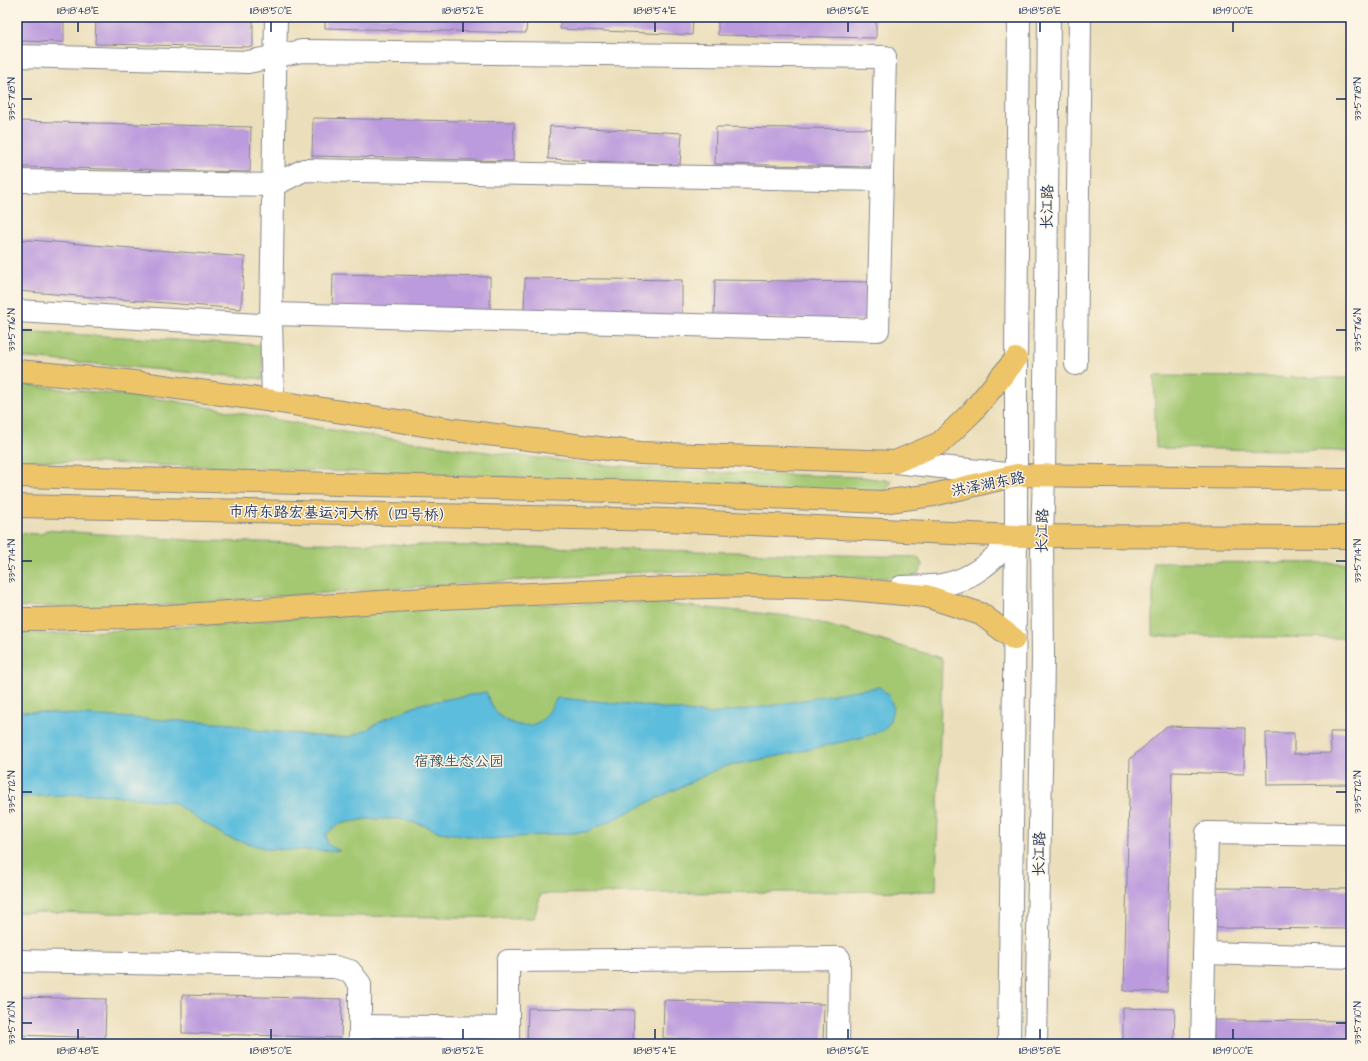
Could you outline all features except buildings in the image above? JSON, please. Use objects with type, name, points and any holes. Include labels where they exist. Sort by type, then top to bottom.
[{"type":"main road","points":[[17,371],[126,382],[273,401],[455,430],[640,453],[895,462],[940,443],[972,412],[1016,359]]},
{"type":"main road","name":"洪泽湖东路","points":[[650,492],[882,502],[933,494],[1017,475],[1351,479]]},
{"type":"main road","name":"市府东路宏基运河大桥（四号桥）","points":[[17,476],[650,492]]},
{"type":"main road","name":"市府东路宏基运河大桥（四号桥）","points":[[17,506],[666,520],[1016,536]]},
{"type":"main road","points":[[1016,536],[1351,538]]},
{"type":"main road","points":[[17,618],[40,619],[169,616],[439,598],[750,586],[838,588],[926,596],[981,614],[1014,639]]},
{"type":"street","points":[[273,401],[272,317],[276,17]]},
{"type":"street","name":"长江路","points":[[1009,1044],[1017,475],[1016,359],[1019,17]]},
{"type":"street","name":"长江路","points":[[1036,1044],[1043,659],[1042,536],[1049,17]]},
{"type":"street","points":[[1076,364],[1080,17]]},
{"type":"street","points":[[17,56],[248,62],[302,51],[885,56],[878,330],[272,317],[259,325],[17,311]]},
{"type":"street","points":[[17,181],[274,184],[304,170],[882,180]]},
{"type":"street","points":[[895,462],[1017,475]]},
{"type":"street","points":[[838,588],[940,586],[963,580],[990,563],[1016,536]]},
{"type":"street","points":[[1202,1044],[1207,833],[1351,835]]},
{"type":"street","points":[[1204,953],[1351,957]]},
{"type":"street","points":[[17,961],[335,967],[350,971],[360,984],[360,1035],[508,1036],[508,961],[839,958],[838,1044]]},
{"type":"green space","points":[[17,331],[262,345],[263,379],[17,357]]},
{"type":"green space","points":[[1154,376],[1351,378],[1351,451],[1156,448]]},
{"type":"green space","points":[[17,384],[169,400],[344,432],[470,450],[581,463],[701,472],[861,477],[892,481],[883,495],[526,478],[17,460]]},
{"type":"green space","points":[[46,530],[201,541],[583,548],[918,557],[922,564],[920,572],[912,578],[750,576],[659,571],[263,597],[146,607],[17,607],[17,533],[42,534]]},
{"type":"green space","points":[[1153,562],[1351,563],[1351,638],[1153,636]]},
{"type":"green space","name":"宿豫生态公园","points":[[658,603],[799,617],[942,658],[936,891],[541,894],[534,918],[17,912],[17,633],[45,634],[147,629],[296,618],[437,605]]},
{"type":"water","points":[[880,687],[889,696],[893,707],[890,721],[884,730],[864,737],[722,767],[586,832],[490,839],[439,832],[426,826],[400,819],[367,819],[339,824],[326,834],[327,844],[340,851],[267,849],[226,837],[172,802],[97,794],[17,797],[17,711],[233,724],[256,730],[327,737],[349,737],[364,731],[385,719],[421,704],[486,692],[491,705],[498,714],[510,722],[524,726],[537,723],[543,719],[557,698],[631,704],[710,714],[776,705]]}]
